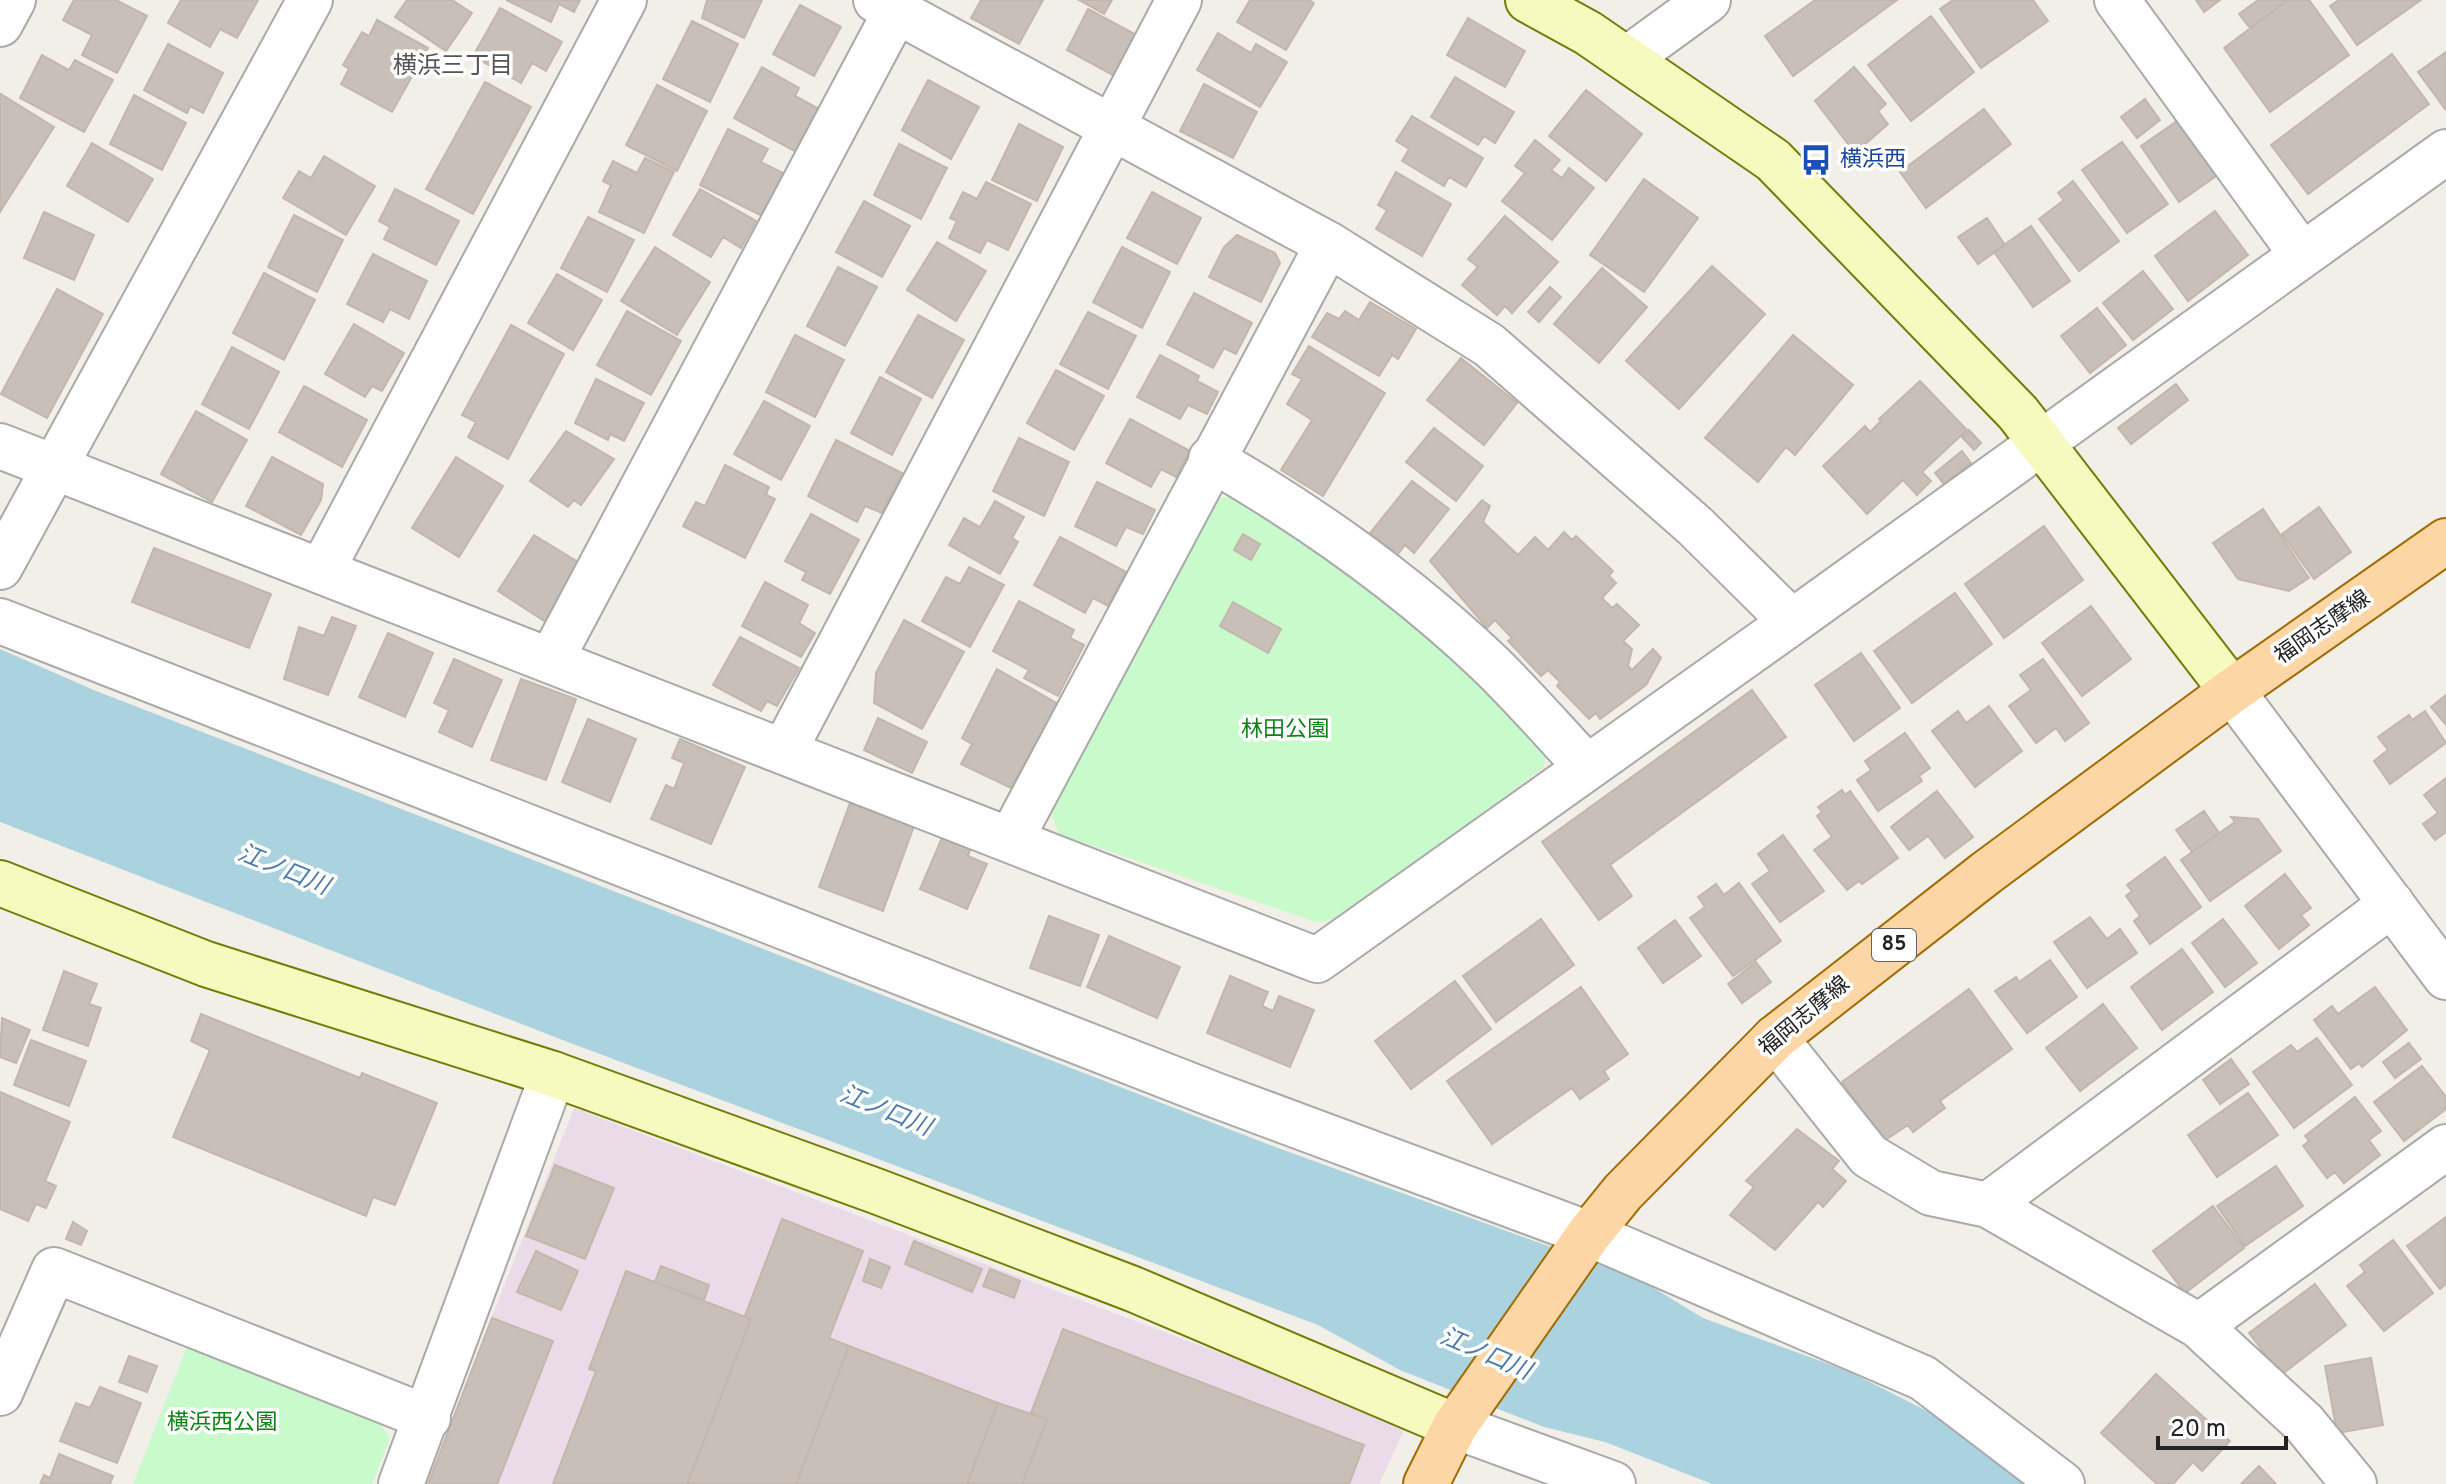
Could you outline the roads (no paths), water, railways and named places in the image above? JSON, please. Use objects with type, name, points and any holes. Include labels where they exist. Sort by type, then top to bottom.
[{"type":"main road","name":"福岡志摩線","points":[[1426,1484],[1455,1426],[1589,1234],[1623,1192],[1775,1038],[1986,873],[2232,691],[2446,541]]},
{"type":"street","points":[[0,24],[13,0]]},
{"type":"street","points":[[0,567],[310,0]]},
{"type":"street","points":[[322,570],[624,0]]},
{"type":"street","points":[[784,751],[1179,0]]},
{"type":"street","points":[[1528,0],[1627,59],[1773,160],[2018,413],[2232,691],[2446,977]]},
{"type":"street","points":[[2117,0],[2302,255]]},
{"type":"street","points":[[1627,59],[1701,2]]},
{"type":"street","points":[[551,660],[886,6],[1328,244],[1489,345],[1695,526],[1792,622]]},
{"type":"street","points":[[0,446],[1317,960],[2446,152]]},
{"type":"street","points":[[1011,839],[1328,244]]},
{"type":"street","points":[[1211,459],[1336,537],[1405,589],[1490,665],[1586,766]]},
{"type":"street","points":[[0,621],[1215,1095],[1589,1234],[1923,1378],[2062,1484]]},
{"type":"street","points":[[0,883],[206,964],[553,1074],[1133,1289],[1455,1426],[1613,1484]]},
{"type":"street","points":[[1988,1205],[2392,904]]},
{"type":"street","points":[[1775,1038],[1869,1156],[1931,1193],[1988,1205],[2199,1326],[2304,1423],[2354,1484]]},
{"type":"street","points":[[401,1484],[553,1074]]},
{"type":"street","points":[[2199,1326],[2446,1147]]},
{"type":"street","points":[[0,1393],[54,1270],[428,1418]]},
{"type":"water","name":"江ノ口川","points":[[0,649],[96,691],[1278,1148],[1639,1279],[1703,1318],[1848,1371],[1929,1412],[2031,1484],[1712,1484],[1605,1442],[1544,1427],[1400,1370],[1318,1325],[560,1039],[0,822]]},
{"type":"place","name":"横浜西","points":[[1816,160]]},
{"type":"district","name":"横浜三丁目","points":[[453,67]]},
{"type":"park label","name":"林田公園","points":[[1285,730]]},
{"type":"park label","name":"横浜西公園","points":[[222,1423]]}]
